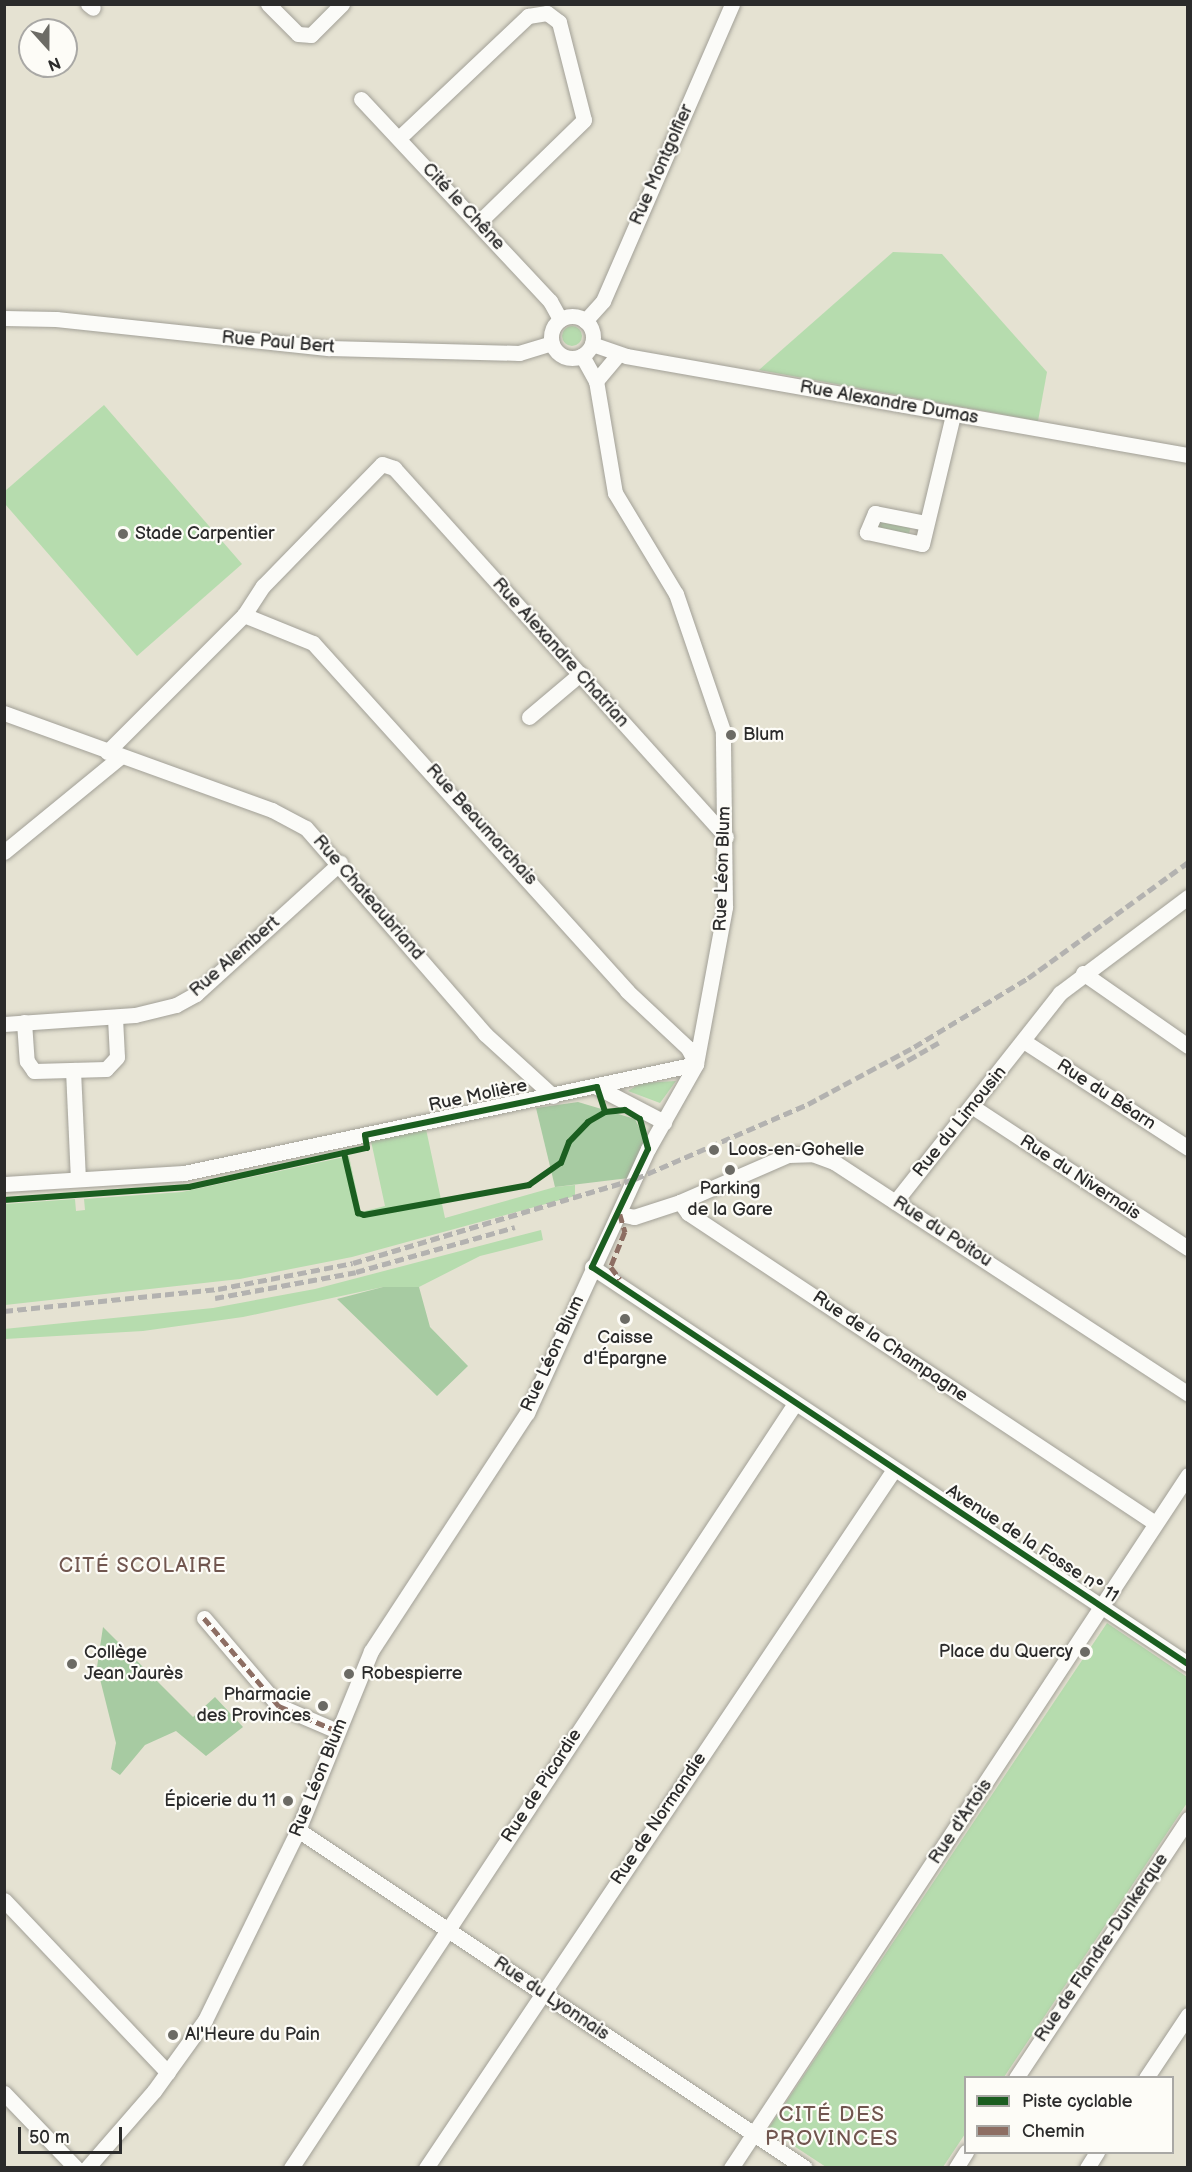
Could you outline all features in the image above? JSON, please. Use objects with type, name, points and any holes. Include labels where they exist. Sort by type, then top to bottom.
[{"type":"street","points":[[268,4],[298,34],[311,36],[342,4]]},
{"type":"street","name":"Rue Montgolfier","points":[[585,321],[603,301],[732,4]]},
{"type":"street","points":[[399,138],[528,16],[547,12],[559,22],[584,120],[478,224]]},
{"type":"street","name":"Cité le Chêne","points":[[361,99],[550,301],[560,319]]},
{"type":"street","name":"Rue Paul Bert","points":[[4,318],[339,348],[519,353],[551,343]]},
{"type":"street","points":[[586,350],[567,358],[551,343],[552,330],[560,319],[585,321],[586,350],[596,381]]},
{"type":"street","name":"Rue Alexandre Dumas","points":[[586,350],[1188,455]]},
{"type":"street","points":[[596,381],[619,354]]},
{"type":"street","name":"Rue Léon Blum","points":[[87,2168],[168,2073],[205,2020],[298,1830],[377,1638],[527,1413],[592,1267],[664,1122],[696,1064],[725,907],[725,745],[716,700],[676,594],[621,508],[609,474],[596,381]]},
{"type":"street","points":[[926,523],[933,515],[953,415]]},
{"type":"street","name":"Rue Alexandre Chatrian","points":[[244,615],[263,586],[363,482],[382,464],[394,468],[726,837]]},
{"type":"street","points":[[4,852],[114,754],[244,615]]},
{"type":"street","name":"Rue Beaumarchais","points":[[244,615],[313,643],[627,991],[688,1048],[696,1064]]},
{"type":"street","points":[[529,717],[580,674]]},
{"type":"street","name":"Rue Chateaubriand","points":[[4,713],[291,818],[340,863],[485,1034],[553,1096]]},
{"type":"street","name":"Rue Alembert","points":[[4,1024],[115,1017],[187,1000],[340,863]]},
{"type":"street","name":"Rue du Limousin","points":[[895,1202],[1025,1042],[1060,993],[1188,897]]},
{"type":"street","points":[[1083,974],[1188,1046]]},
{"type":"street","points":[[24,1022],[31,1068],[73,1070],[114,1064],[115,1017]]},
{"type":"street","name":"Rue du Béarn","points":[[1025,1042],[1188,1148]]},
{"type":"street","name":"Rue Molière","points":[[4,1184],[184,1173],[597,1087],[696,1064]]},
{"type":"street","points":[[73,1070],[78,1179]]},
{"type":"street","points":[[597,1087],[664,1122]]},
{"type":"street","name":"Rue du Nivernais","points":[[973,1107],[1188,1248]]},
{"type":"street","name":"Rue du Poitou","points":[[680,1202],[788,1155],[812,1154],[834,1162],[1188,1394]]},
{"type":"street","points":[[620,1214],[634,1217],[680,1202]]},
{"type":"street","name":"Rue de la Champagne","points":[[680,1202],[688,1213],[1155,1523]]},
{"type":"street","name":"Avenue de la Fosse n° 11","points":[[592,1267],[893,1471],[1188,1664]]},
{"type":"street","name":"Rue de Picardie","points":[[291,2168],[794,1405]]},
{"type":"street","name":"Rue de Normandie","points":[[426,2168],[893,1471]]},
{"type":"street","name":"Rue d'Artois","points":[[731,2168],[1188,1474]]},
{"type":"street","points":[[204,1618],[279,1706],[337,1731]]},
{"type":"street","name":"Rue de Flandre-Dunkerque","points":[[1017,2076],[1188,1819]]},
{"type":"street","name":"Rue du Lyonnais","points":[[298,1830],[805,2168]]},
{"type":"street","points":[[4,1900],[168,2073]]},
{"type":"street","points":[[1147,2076],[1188,2015]]},
{"type":"street","points":[[4,2093],[76,2168]]},
{"type":"street","points":[[956,2168],[965,2154]]},
{"type":"street","points":[[1087,2168],[1096,2154]]},
{"type":"green space","points":[[893,252],[942,254],[1047,372],[1038,421],[759,370]]},
{"type":"green space","points":[[568,326],[576,326],[582,332],[582,340],[576,346],[568,346],[562,340],[562,332]]},
{"type":"green space","name":"Stade Carpentier","points":[[104,405],[242,564],[137,656],[5,504],[5,491]]},
{"type":"green space","points":[[878,521],[910,528],[908,538],[876,531]]},
{"type":"green space","points":[[676,1081],[660,1103],[628,1091],[641,1083]]},
{"type":"green space","points":[[578,1102],[635,1119],[645,1140],[629,1178],[555,1187],[536,1108]]},
{"type":"green space","points":[[426,1129],[445,1218],[555,1187],[575,1185],[575,1196],[352,1257],[240,1279],[5,1305],[5,1204],[75,1199],[76,1211],[85,1210],[84,1199],[182,1192],[349,1156],[361,1212],[385,1206],[371,1141]]},
{"type":"green space","points":[[541,1230],[543,1240],[480,1256],[419,1287],[383,1287],[243,1317],[143,1331],[5,1339],[4,1329],[213,1308],[315,1289]]},
{"type":"green space","points":[[383,1287],[419,1287],[430,1327],[468,1366],[437,1396],[337,1299]]},
{"type":"green space","points":[[1107,1623],[1187,1677],[1187,1803],[1005,2076],[964,2076],[964,2136],[943,2167],[826,2167],[768,2129]]},
{"type":"green space","points":[[103,1627],[193,1717],[215,1697],[243,1727],[206,1756],[176,1731],[145,1745],[120,1775],[111,1769],[116,1743],[97,1667]]},
{"type":"railway","points":[[4,1311],[218,1289],[353,1263],[635,1179],[808,1104],[914,1047],[1028,978],[1188,862]]},
{"type":"railway","points":[[896,1067],[943,1040]]},
{"type":"railway","points":[[215,1298],[356,1272],[515,1227]]},
{"type":"marked path","points":[[620,1214],[625,1232],[611,1267],[620,1279]]},
{"type":"marked path","points":[[204,1618],[279,1706],[337,1731]]},
{"type":"cycle path","points":[[4,1200],[189,1187],[367,1148],[365,1135],[597,1087],[605,1112]]},
{"type":"cycle path","points":[[344,1153],[358,1213],[364,1215],[529,1185],[561,1163],[569,1142],[588,1122],[605,1112],[625,1110],[640,1119],[648,1149],[592,1267],[1188,1664]]},
{"type":"place","name":"Stade Carpentier","points":[[123,534]]},
{"type":"place","name":"Blum","points":[[731,735]]},
{"type":"place","name":"Loos-en-Gohelle","points":[[714,1150]]},
{"type":"place","name":"Parking de la Gare","points":[[730,1170]]},
{"type":"place","name":"Caisse d'Épargne","points":[[625,1319]]},
{"type":"place","name":"Place du Quercy","points":[[1085,1652]]},
{"type":"place","name":"Collège Jean Jaurès","points":[[72,1664]]},
{"type":"place","name":"Robespierre","points":[[349,1674]]},
{"type":"place","name":"Pharmacie des Provinces","points":[[323,1706]]},
{"type":"place","name":"Épicerie du 11","points":[[288,1801]]},
{"type":"place","name":"Al'Heure du Pain","points":[[173,2035]]},
{"type":"district","name":"CITÉ SCOLAIRE","points":[[143,1566]]},
{"type":"district","name":"CITÉ DES PROVINCES","points":[[832,2127]]}]
